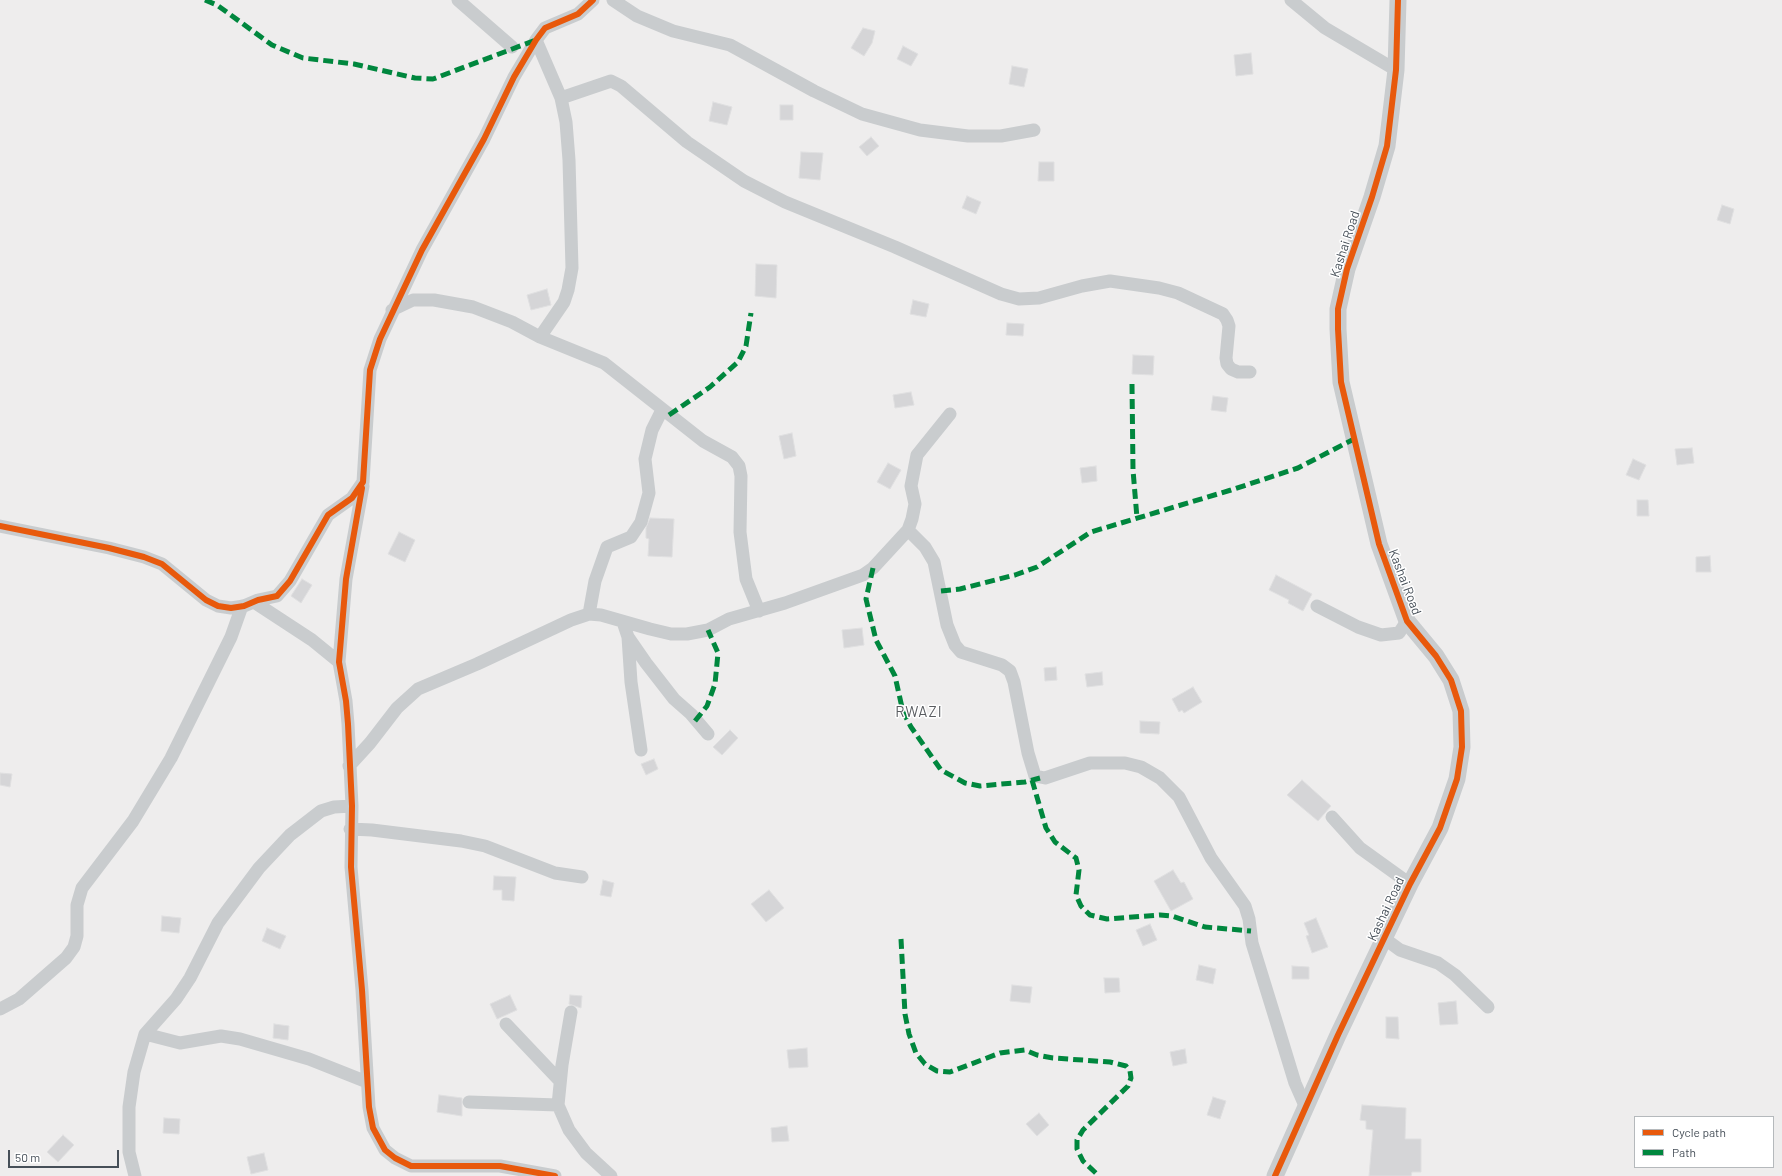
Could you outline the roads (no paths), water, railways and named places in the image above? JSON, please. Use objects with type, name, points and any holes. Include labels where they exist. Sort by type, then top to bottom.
[{"type":"street","points":[[458,0],[512,47]]},
{"type":"street","points":[[555,1176],[500,1166],[411,1166],[385,1150],[372,1128],[367,1082],[362,990],[352,875],[350,829],[352,806],[346,701],[339,662],[346,579],[364,482],[370,370],[380,339],[392,310],[422,250],[484,139],[514,77],[536,40],[545,28],[578,14],[593,0]]},
{"type":"street","points":[[613,0],[637,16],[673,31],[730,45],[814,91],[862,114],[920,130],[968,136],[1001,136],[1034,130]]},
{"type":"street","points":[[1291,0],[1325,28],[1396,70]]},
{"type":"street","name":"Kashai Road","points":[[1275,1176],[1338,1035],[1410,884],[1440,828],[1457,779],[1462,747],[1461,711],[1451,680],[1436,656],[1407,621],[1379,544],[1341,382],[1338,308],[1347,269],[1372,197],[1387,146],[1396,70],[1398,0]]},
{"type":"street","points":[[536,40],[561,98],[569,160],[572,268],[564,302],[540,337]]},
{"type":"street","points":[[561,98],[611,81],[621,86],[687,142],[744,181],[784,202],[895,247],[1001,294],[1019,299],[1039,298],[1082,286],[1110,281],[1159,288],[1178,294],[1223,314],[1229,326],[1226,358],[1227,364],[1231,369],[1238,372],[1250,372]]},
{"type":"street","points":[[392,310],[413,300],[434,300],[456,303],[484,311],[540,337],[604,363],[703,441],[732,457],[739,466],[742,509],[740,532],[748,585],[759,611]]},
{"type":"street","points":[[589,614],[595,581],[607,547],[631,537],[641,522],[649,493],[645,459],[652,430],[662,410]]},
{"type":"street","points":[[349,766],[370,743],[397,708],[418,689],[477,664],[555,626],[589,614],[601,615],[671,634],[687,634],[708,630],[729,619],[759,611],[863,575],[874,568],[908,530],[912,519],[914,504],[911,486],[917,455],[950,414]]},
{"type":"street","points":[[0,526],[109,548],[144,557],[162,564],[206,600],[218,606],[231,608],[277,596],[290,581],[328,515],[352,498],[364,482]]},
{"type":"street","points":[[908,530],[925,547],[934,562],[947,625],[954,645],[961,652],[1002,665],[1010,671],[1014,682],[1028,753],[1035,776],[1045,778],[1090,763],[1125,764],[1141,767],[1160,778],[1179,797],[1211,858],[1245,906],[1249,919],[1252,943],[1295,1083],[1306,1108]]},
{"type":"street","points":[[254,602],[312,640],[339,662]]},
{"type":"street","points":[[0,1009],[19,999],[66,958],[74,947],[77,936],[77,905],[82,888],[133,821],[171,758],[231,637],[242,606]]},
{"type":"street","points":[[1317,606],[1338,615],[1358,627],[1380,635],[1399,633],[1407,621]]},
{"type":"street","points":[[623,622],[628,637],[631,682],[641,750]]},
{"type":"street","points":[[628,637],[674,699],[691,714],[708,734]]},
{"type":"street","points":[[135,1176],[129,1152],[129,1107],[134,1072],[145,1034],[176,999],[190,978],[218,923],[259,868],[290,834],[321,811],[334,807],[352,806]]},
{"type":"street","points":[[1332,817],[1360,848],[1410,884]]},
{"type":"street","points":[[350,829],[372,830],[461,841],[485,846],[555,873],[582,877]]},
{"type":"street","points":[[1385,939],[1400,950],[1438,963],[1455,975],[1488,1007]]},
{"type":"street","points":[[572,1012],[560,1081],[558,1105],[569,1130],[586,1153],[611,1176]]},
{"type":"street","points":[[506,1024],[560,1081]]},
{"type":"street","points":[[145,1034],[180,1043],[221,1036],[240,1039],[309,1060],[367,1082]]},
{"type":"street","points":[[469,1102],[558,1105]]},
{"type":"district","name":"RWAZI","points":[[919,712]]}]
